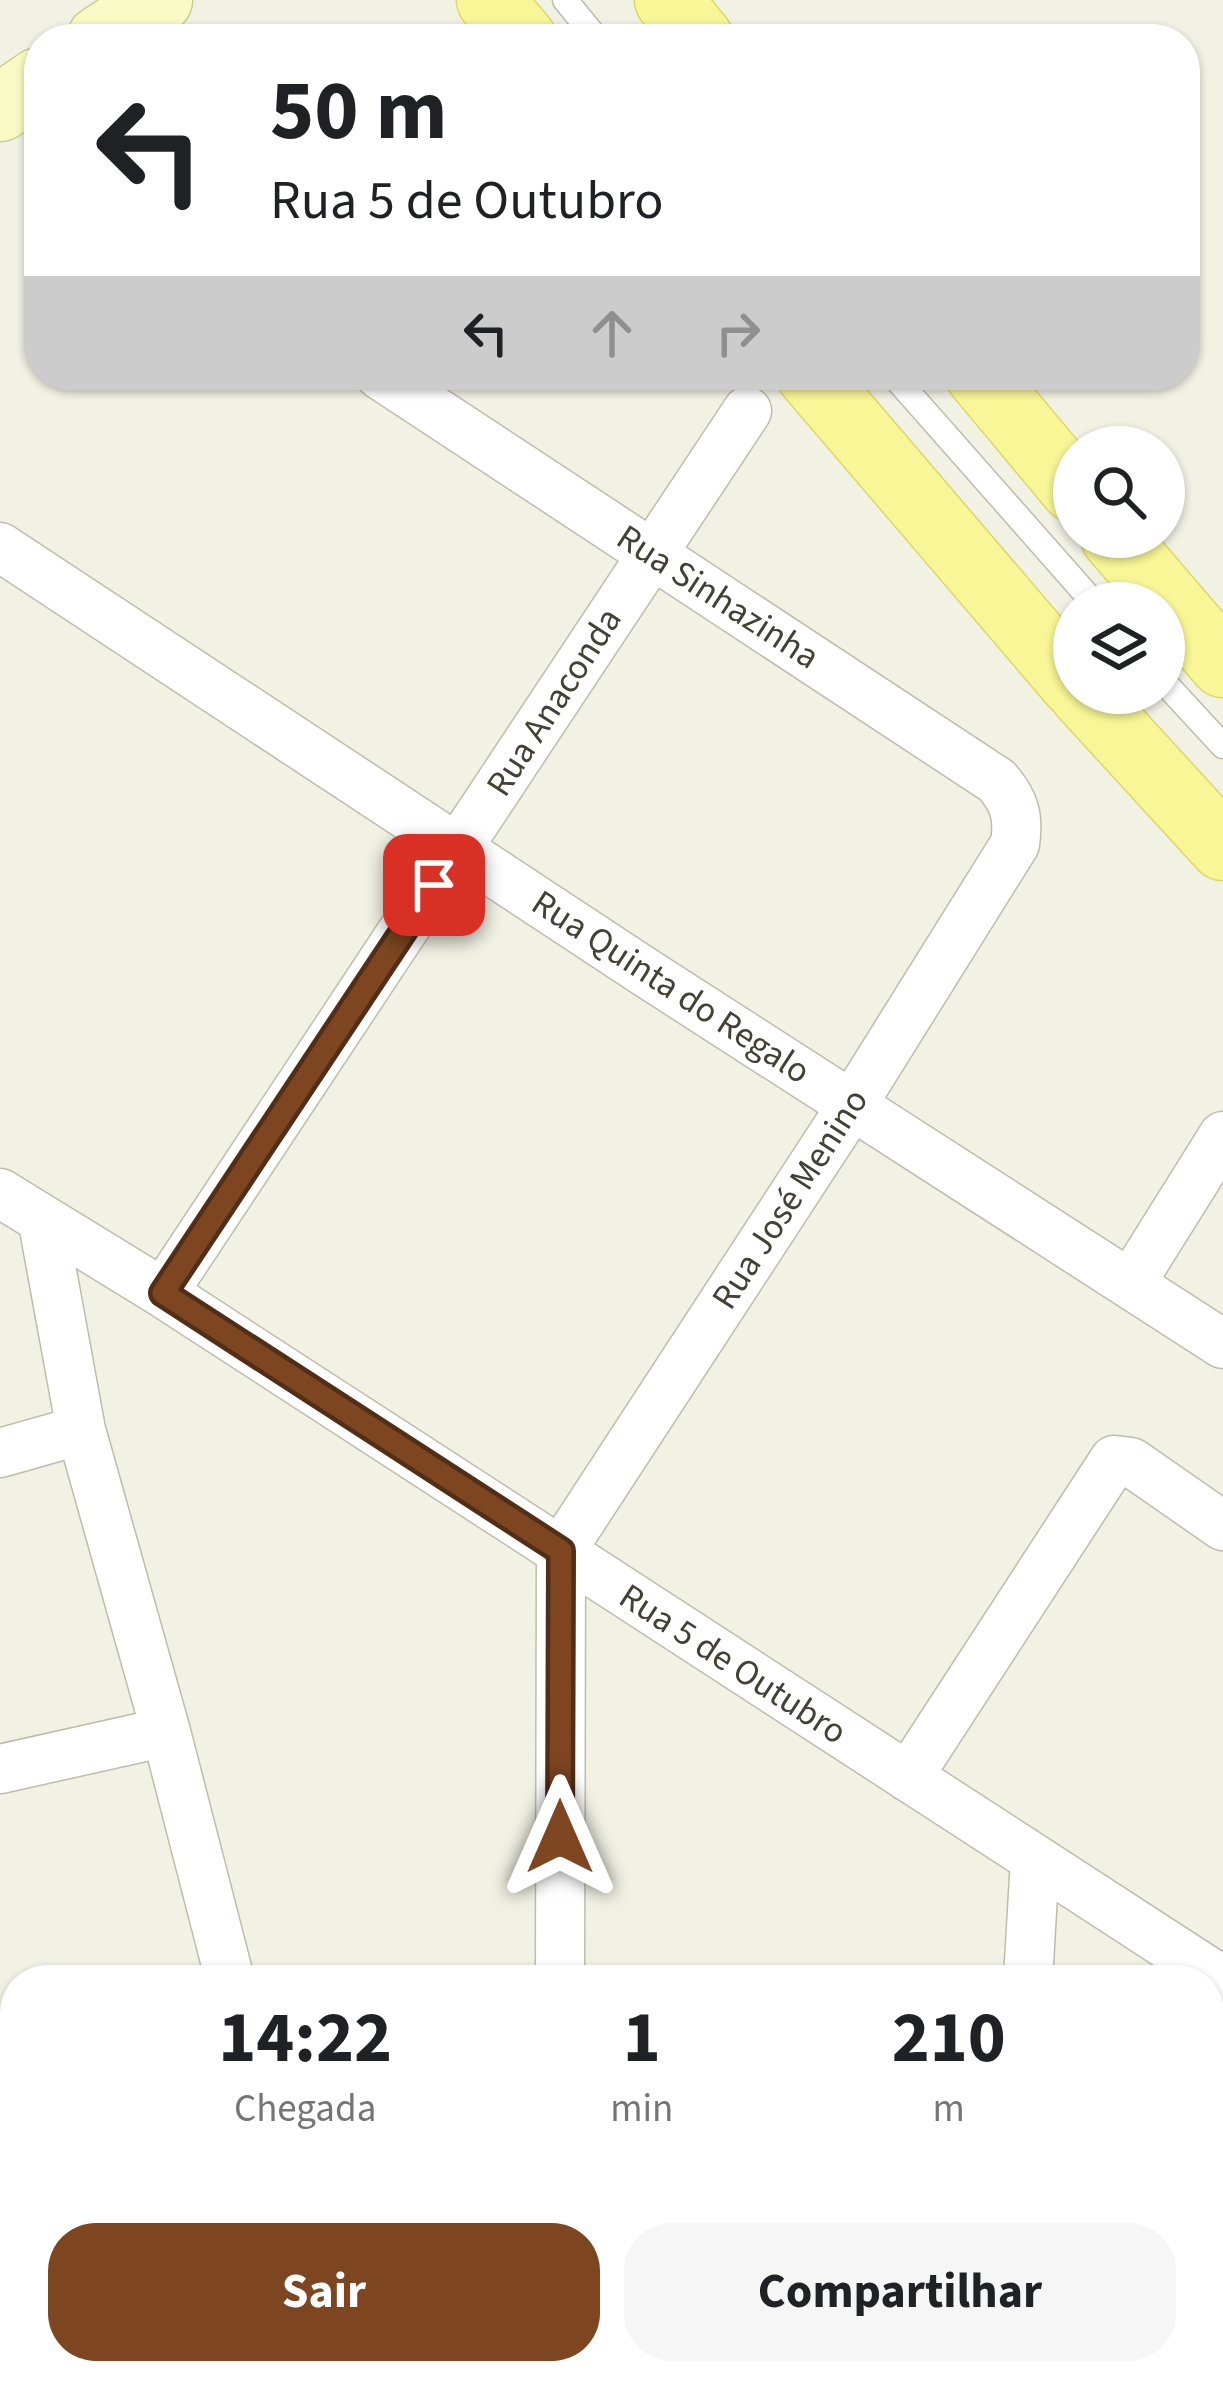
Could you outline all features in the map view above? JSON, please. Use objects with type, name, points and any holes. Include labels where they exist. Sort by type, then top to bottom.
[{"type":"main road","points":[[490,0],[510,24]]},
{"type":"main road","points":[[668,0],[688,24]]},
{"type":"main road","points":[[823,390],[1053,659]]},
{"type":"main road","points":[[992,390],[1053,464]]},
{"type":"main road","points":[[1132,558],[1223,664]]},
{"type":"main road","points":[[1101,714],[1223,848]]},
{"type":"street","name":"Rua Sinhazinha","points":[[403,390],[997,781],[1012,799],[1018,820],[1015,844]]},
{"type":"street","name":"Rua Anaconda","points":[[163,1293],[747,411]]},
{"type":"street","name":"Rua Quinta do Regalo","points":[[6,565],[458,848],[1223,1344]]},
{"type":"street","name":"Rua José Menino","points":[[561,1551],[852,1105],[1015,844]]},
{"type":"street","points":[[1130,1283],[1223,1136]]},
{"type":"street","name":"Rua 5 de Outubro","points":[[0,1193],[163,1293],[1197,1965]]},
{"type":"street","points":[[44,1223],[81,1430],[226,1965]]},
{"type":"street","points":[[0,1453],[81,1430]]},
{"type":"street","points":[[908,1778],[1114,1460],[1131,1462],[1223,1526]]},
{"type":"street","points":[[560,1965],[561,1551]]},
{"type":"street","points":[[0,1769],[166,1732]]},
{"type":"street","points":[[1029,1965],[1035,1859]]},
{"type":"lane","points":[[565,0],[585,24]]},
{"type":"lane","points":[[906,390],[1075,582]]},
{"type":"lane","points":[[1185,705],[1223,746]]},
{"type":"route","points":[[434,885],[163,1293],[561,1551],[560,1837]]}]
